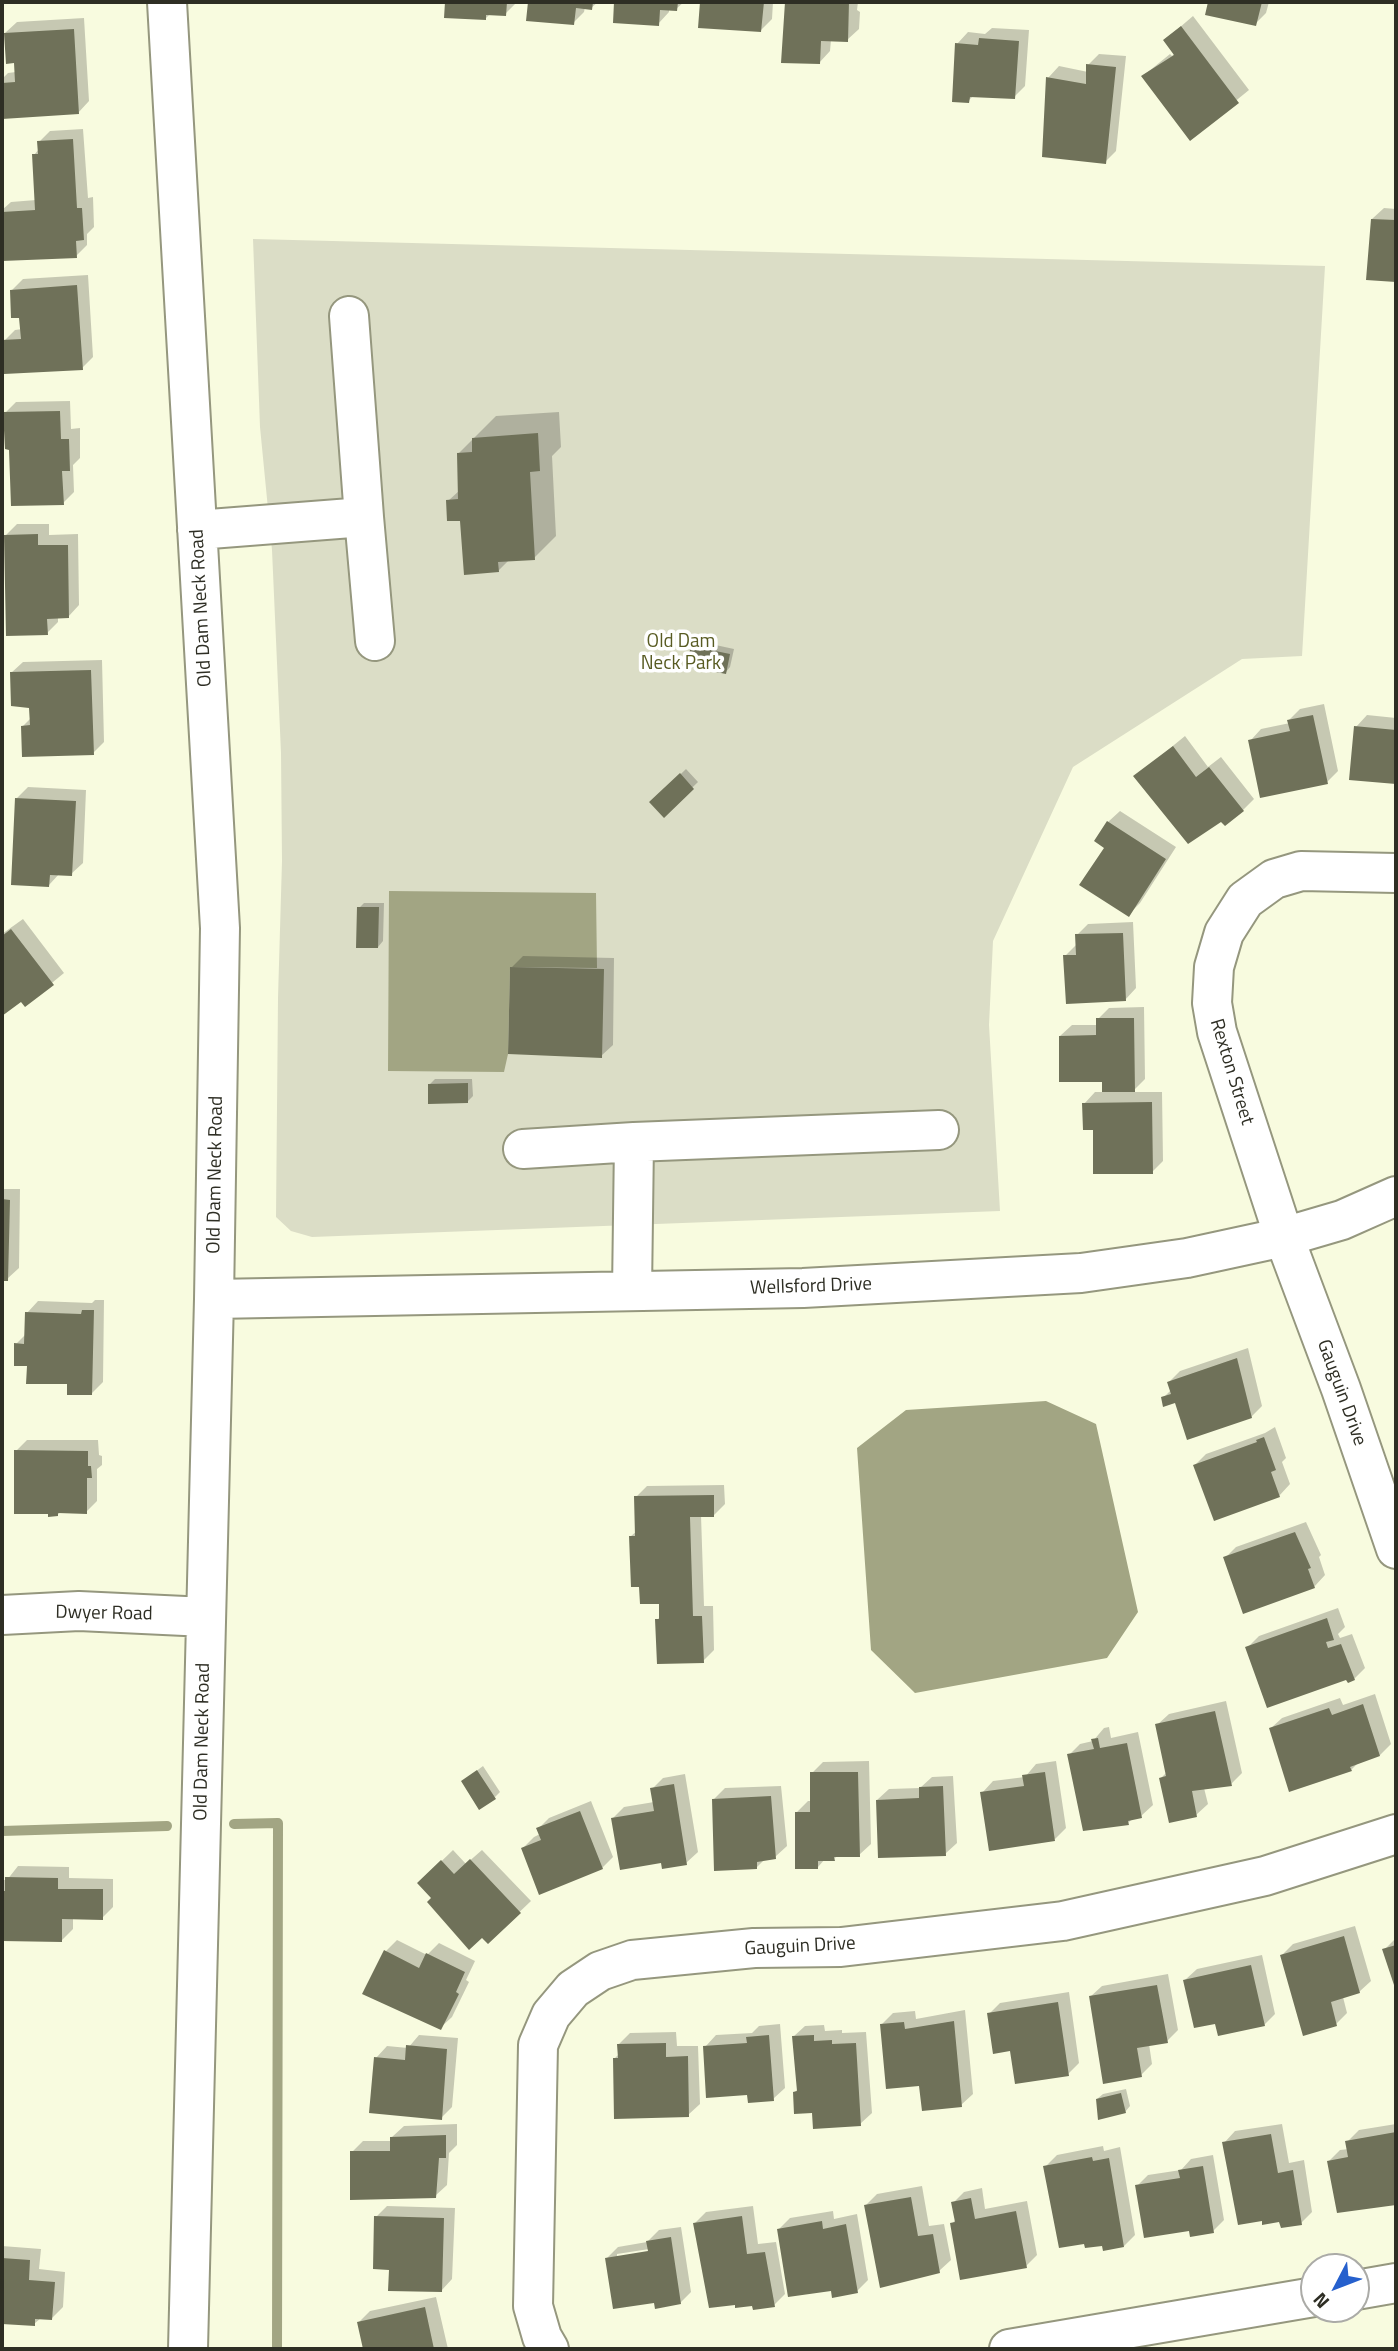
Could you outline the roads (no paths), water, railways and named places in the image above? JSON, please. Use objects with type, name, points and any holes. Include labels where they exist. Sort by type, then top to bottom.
[{"type":"street","name":"Old Dam Neck Road","points":[[167,2],[220,928],[206,1617],[181,2348]]},
{"type":"street","points":[[349,316],[375,641]]},
{"type":"street","points":[[197,530],[364,517]]},
{"type":"street","name":"Rexton Street","points":[[1284,1237],[1217,1032],[1212,991],[1214,967],[1224,933],[1245,900],[1274,879],[1301,871],[1396,873]]},
{"type":"street","points":[[523,1149],[939,1130]]},
{"type":"street","points":[[632,1292],[634,1142]]},
{"type":"street","name":"Wellsford Drive","points":[[214,1299],[803,1288],[1081,1273],[1187,1258],[1284,1237],[1342,1220],[1396,1196]]},
{"type":"street","name":"Gauguin Drive","points":[[1284,1237],[1341,1389],[1396,1549]]},
{"type":"street","name":"Dwyer Road","points":[[2,1615],[79,1611],[206,1617]]},
{"type":"street","name":"Gauguin Drive","points":[[549,2349],[541,2337],[533,2306],[538,2045],[551,2015],[572,1989],[600,1971],[632,1961],[754,1948],[841,1947],[1063,1921],[1265,1876],[1396,1834]]},
{"type":"street","points":[[1370,2288],[1396,2283]]},
{"type":"street","points":[[1009,2349],[1300,2299]]},
{"type":"waterway","points":[[234,1824],[278,1823],[277,2349]]},
{"type":"waterway","points":[[2,1831],[167,1826]]},
{"type":"park label","name":"Old Dam Neck Park","points":[[681,653]]}]
